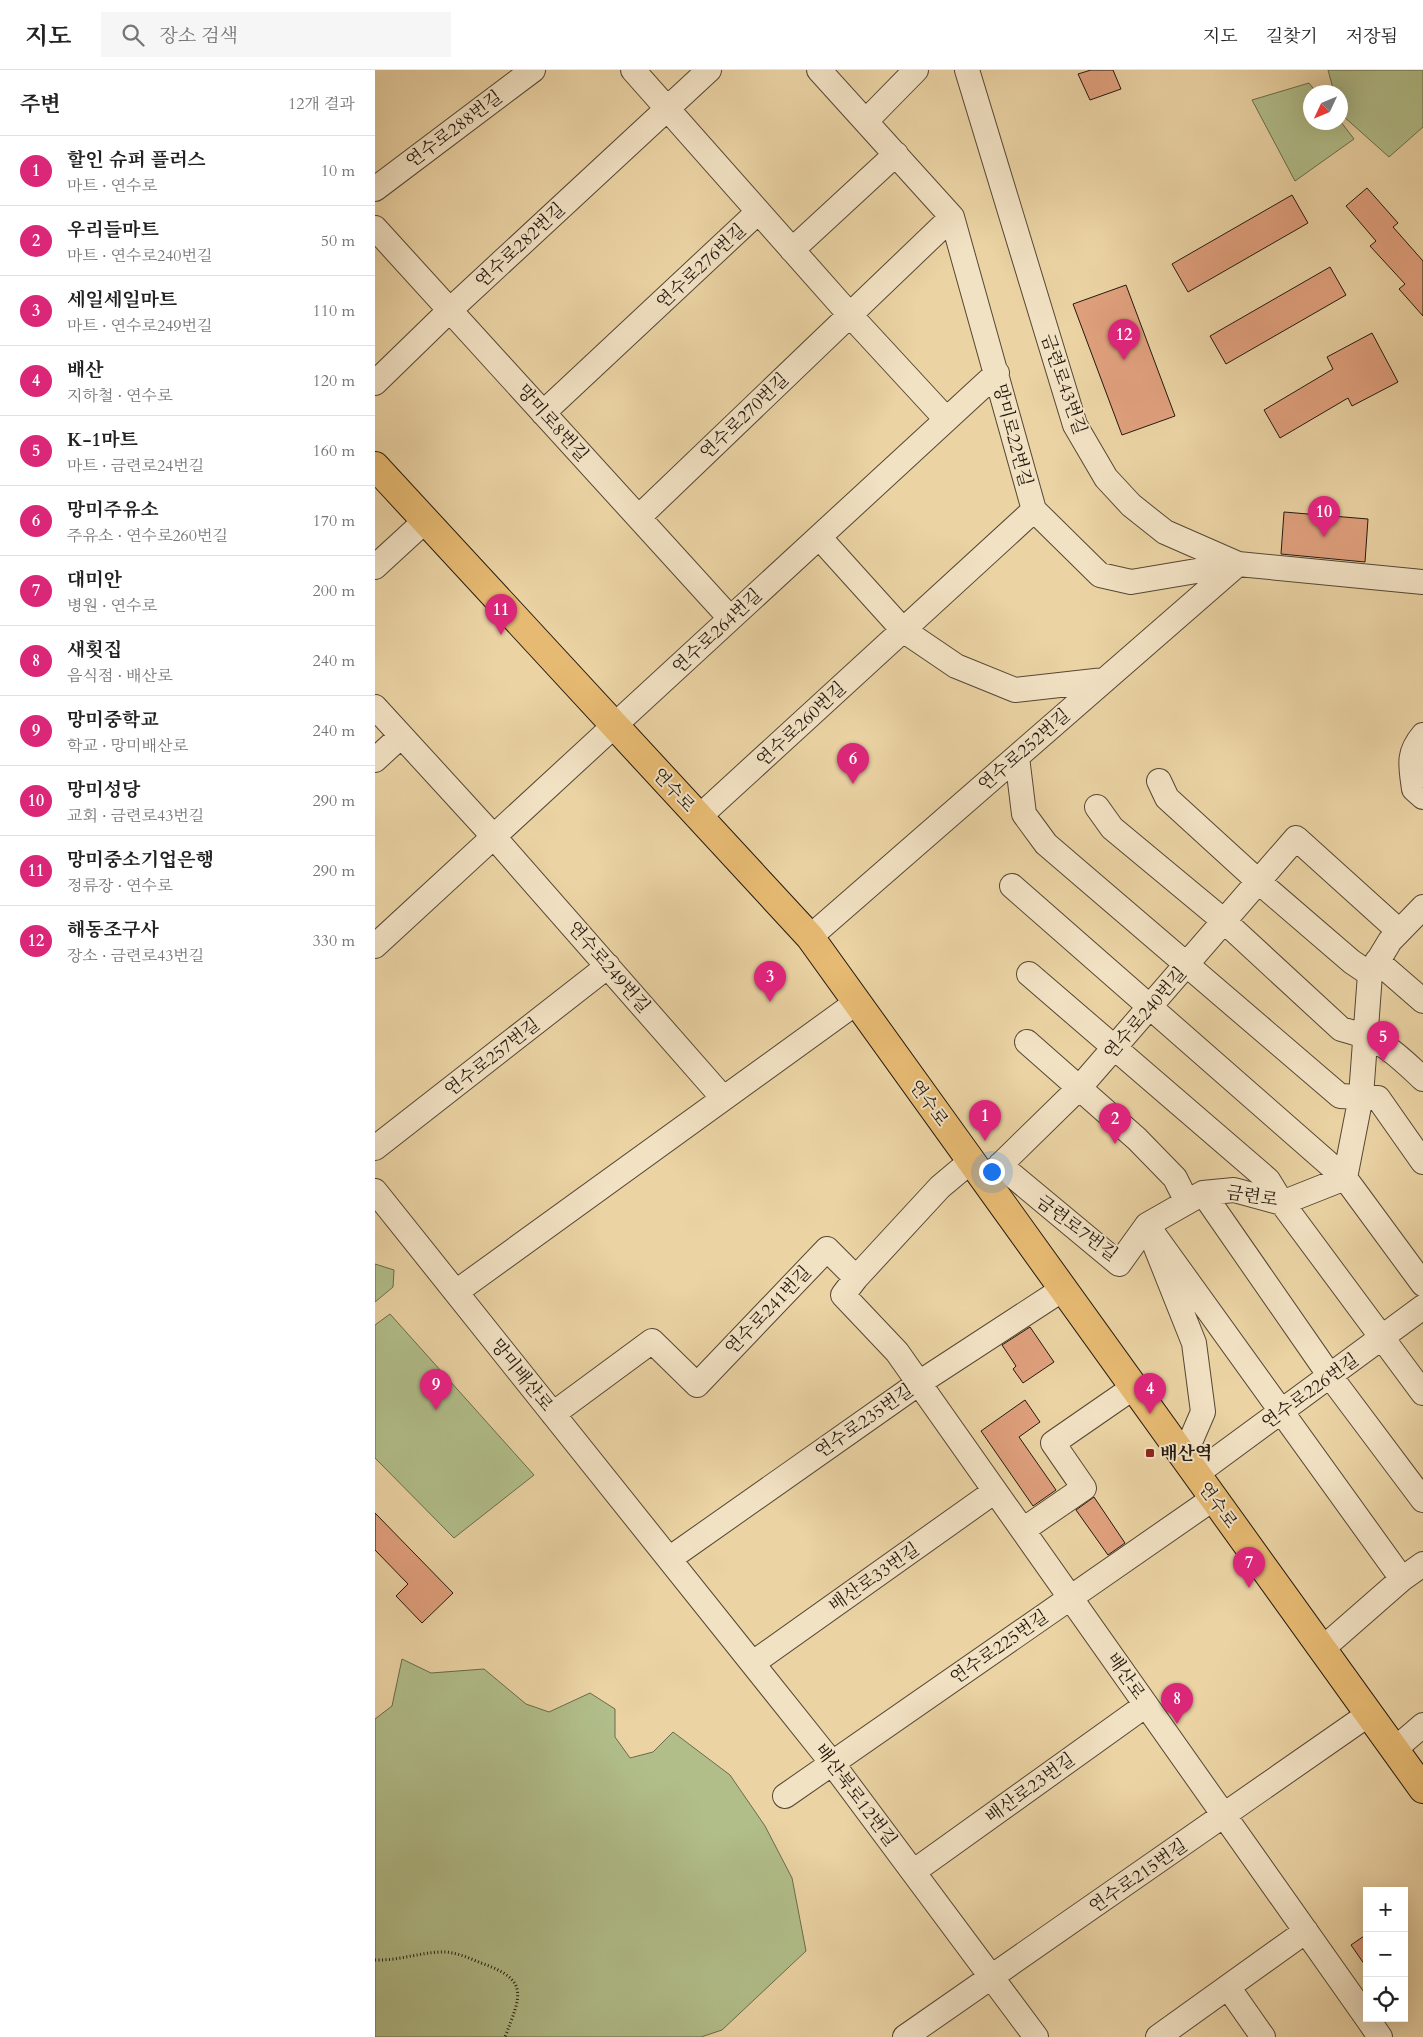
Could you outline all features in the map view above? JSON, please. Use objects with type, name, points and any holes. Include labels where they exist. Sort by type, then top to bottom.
[{"type":"main road","name":"연수로","points":[[375,466],[810,937],[857,1002],[985,1168],[1063,1289],[1423,1789]]},
{"type":"street","name":"연수로288번길","points":[[375,189],[533,70]]},
{"type":"street","points":[[633,70],[758,212]]},
{"type":"street","name":"연수로282번길","points":[[375,383],[450,310],[709,70]]},
{"type":"street","name":"망미로22번길","points":[[819,70],[952,217],[1034,510],[1101,575],[1131,582],[1238,564]]},
{"type":"street","points":[[866,121],[916,70]]},
{"type":"street","name":"금련로43번길","points":[[967,70],[1075,425],[1102,472],[1131,506],[1165,532],[1238,564],[1423,582]]},
{"type":"street","points":[[791,250],[896,154]]},
{"type":"street","name":"연수로276번길","points":[[543,413],[758,212],[850,315]]},
{"type":"street","name":"연수로270번길","points":[[639,518],[952,217]]},
{"type":"street","name":"망미로8번길","points":[[375,228],[730,618]]},
{"type":"street","points":[[850,315],[946,419]]},
{"type":"street","name":"연수로264번길","points":[[375,946],[997,373]]},
{"type":"street","name":"연수로260번길","points":[[699,817],[1034,510]]},
{"type":"street","points":[[375,567],[425,521]]},
{"type":"street","points":[[819,537],[903,630],[955,666],[1015,690],[1105,680]]},
{"type":"street","name":"연수로252번길","points":[[810,937],[1238,564]]},
{"type":"street","name":"연수로249번길","points":[[375,707],[494,837],[723,1098]]},
{"type":"street","points":[[1423,735],[1413,747],[1410,761],[1414,789],[1423,797]]},
{"type":"street","points":[[375,760],[401,736]]},
{"type":"street","points":[[1017,757],[1024,814],[1046,844],[1339,1096],[1378,1098],[1423,1162]]},
{"type":"street","points":[[1159,781],[1167,798],[1259,882],[1352,962],[1374,968],[1423,1001]]},
{"type":"street","points":[[1097,807],[1112,828],[1224,921],[1341,1029],[1366,1036],[1389,1047],[1423,1079]]},
{"type":"street","name":"연수로240번길","points":[[985,1168],[1080,1087],[1297,838],[1399,931]]},
{"type":"street","points":[[1012,886],[1345,1178],[1423,1284]]},
{"type":"street","points":[[1345,1178],[1361,1096],[1374,968],[1399,931],[1423,907]]},
{"type":"street","name":"연수로257번길","points":[[375,1148],[608,966]]},
{"type":"street","points":[[1029,974],[1245,1158],[1268,1180],[1282,1203],[1423,1393]]},
{"type":"street","points":[[456,1292],[857,1002]]},
{"type":"street","points":[[1027,1042],[1137,1139],[1195,1197],[1423,1500]]},
{"type":"street","points":[[857,1278],[940,1187],[985,1168]]},
{"type":"street","name":"금련로7번길","points":[[985,1168],[1119,1264],[1147,1225]]},
{"type":"street","name":"금련로","points":[[1147,1225],[1195,1197],[1234,1190],[1282,1203],[1345,1178]]},
{"type":"street","name":"망미배산로","points":[[375,1191],[669,1559]]},
{"type":"street","points":[[1147,1225],[1402,1579]]},
{"type":"street","points":[[1147,1225],[1194,1344],[1203,1412],[1190,1465]]},
{"type":"street","name":"연수로241번길","points":[[553,1414],[652,1341],[697,1385],[827,1249],[857,1278]]},
{"type":"street","name":"배산로","points":[[857,1278],[843,1295],[897,1352],[1363,2012]]},
{"type":"street","name":"연수로235번길","points":[[669,1559],[919,1383],[1063,1289]]},
{"type":"street","name":"연수로226번길","points":[[1190,1465],[1281,1412],[1423,1307]]},
{"type":"street","points":[[1023,1530],[1084,1488],[1053,1443],[1134,1387]]},
{"type":"street","name":"배산로33번길","points":[[753,1664],[995,1491]]},
{"type":"street","name":"연수로225번길","points":[[785,1796],[1213,1498]]},
{"type":"street","name":"배산북로12번길","points":[[669,1559],[833,1763],[1036,2037]]},
{"type":"street","points":[[1322,1649],[1402,1579],[1423,1564]]},
{"type":"street","name":"배산로23번길","points":[[913,1872],[1146,1705]]},
{"type":"street","name":"연수로215번길","points":[[905,2037],[1369,1714]]},
{"type":"street","points":[[1395,1749],[1423,1725]]},
{"type":"street","points":[[1158,2037],[1306,1931]]},
{"type":"street","points":[[1228,1987],[1263,2037]]},
{"type":"street","name":"배산로","points":[[1370,2022],[1381,2037]]},
{"type":"path","points":[[375,1960],[390,1960],[443,1952],[465,1957],[505,1973],[514,1981],[519,1996],[505,2037]]},
{"type":"green space","points":[[1328,70],[1423,70],[1423,127],[1389,157],[1348,120],[1348,85],[1332,85]]},
{"type":"green space","points":[[1309,83],[1311,85],[1303,85],[1303,130],[1347,130],[1354,139],[1295,181],[1252,100]]},
{"type":"green space","points":[[375,1264],[394,1270],[393,1287],[375,1302]]},
{"type":"green space","points":[[390,1314],[534,1475],[454,1538],[375,1458],[375,1325]]},
{"type":"green space","points":[[402,1659],[431,1673],[484,1669],[526,1704],[549,1712],[590,1693],[615,1709],[615,1737],[630,1758],[653,1752],[673,1732],[730,1775],[765,1826],[792,1878],[806,1951],[722,2030],[701,2037],[375,2037],[375,1719],[392,1706]]},
{"type":"building","points":[[1091,70],[1113,70],[1121,89],[1090,100],[1078,74]]},
{"type":"building","points":[[1367,188],[1398,223],[1393,227],[1423,261],[1423,316],[1399,289],[1405,284],[1370,246],[1376,241],[1346,206]]},
{"type":"building","points":[[1292,195],[1308,223],[1188,292],[1172,264]]},
{"type":"building","points":[[1330,267],[1346,295],[1226,364],[1210,336]]},
{"type":"building","points":[[1126,285],[1175,416],[1122,435],[1073,304]]},
{"type":"building","points":[[1372,333],[1398,382],[1352,406],[1348,398],[1280,438],[1264,410],[1333,369],[1327,357]]},
{"type":"building","points":[[1284,512],[1368,519],[1365,562],[1281,554]]},
{"type":"building","points":[[1030,1327],[1054,1362],[1023,1383],[1013,1369],[1016,1366],[1002,1345]]},
{"type":"building","points":[[1025,1400],[1040,1422],[1019,1437],[1056,1490],[1033,1506],[981,1431]]},
{"type":"building","points":[[1094,1497],[1125,1543],[1108,1555],[1076,1510]]},
{"type":"building","points":[[375,1513],[453,1593],[422,1623],[396,1596],[408,1584],[375,1550]]},
{"type":"building","points":[[1363,1937],[1363,1962],[1351,1945]]},
{"type":"place","name":"해동조구사","points":[[1124,360]]},
{"type":"place","name":"망미성당","points":[[1324,537]]},
{"type":"place","name":"망미중소기업은행","points":[[501,635]]},
{"type":"place","name":"망미주유소","points":[[853,784]]},
{"type":"place","name":"세일세일마트","points":[[770,1002]]},
{"type":"place","name":"K-1마트","points":[[1383,1062]]},
{"type":"place","name":"할인 슈퍼 플러스","points":[[985,1141]]},
{"type":"place","name":"우리들마트","points":[[1115,1144]]},
{"type":"place","name":"망미중학교","points":[[436,1410]]},
{"type":"place","name":"배산","points":[[1150,1414]]},
{"type":"place","name":"배산역","points":[[1150,1453]]},
{"type":"place","name":"대미안","points":[[1249,1588]]},
{"type":"place","name":"새횟집","points":[[1177,1724]]}]
